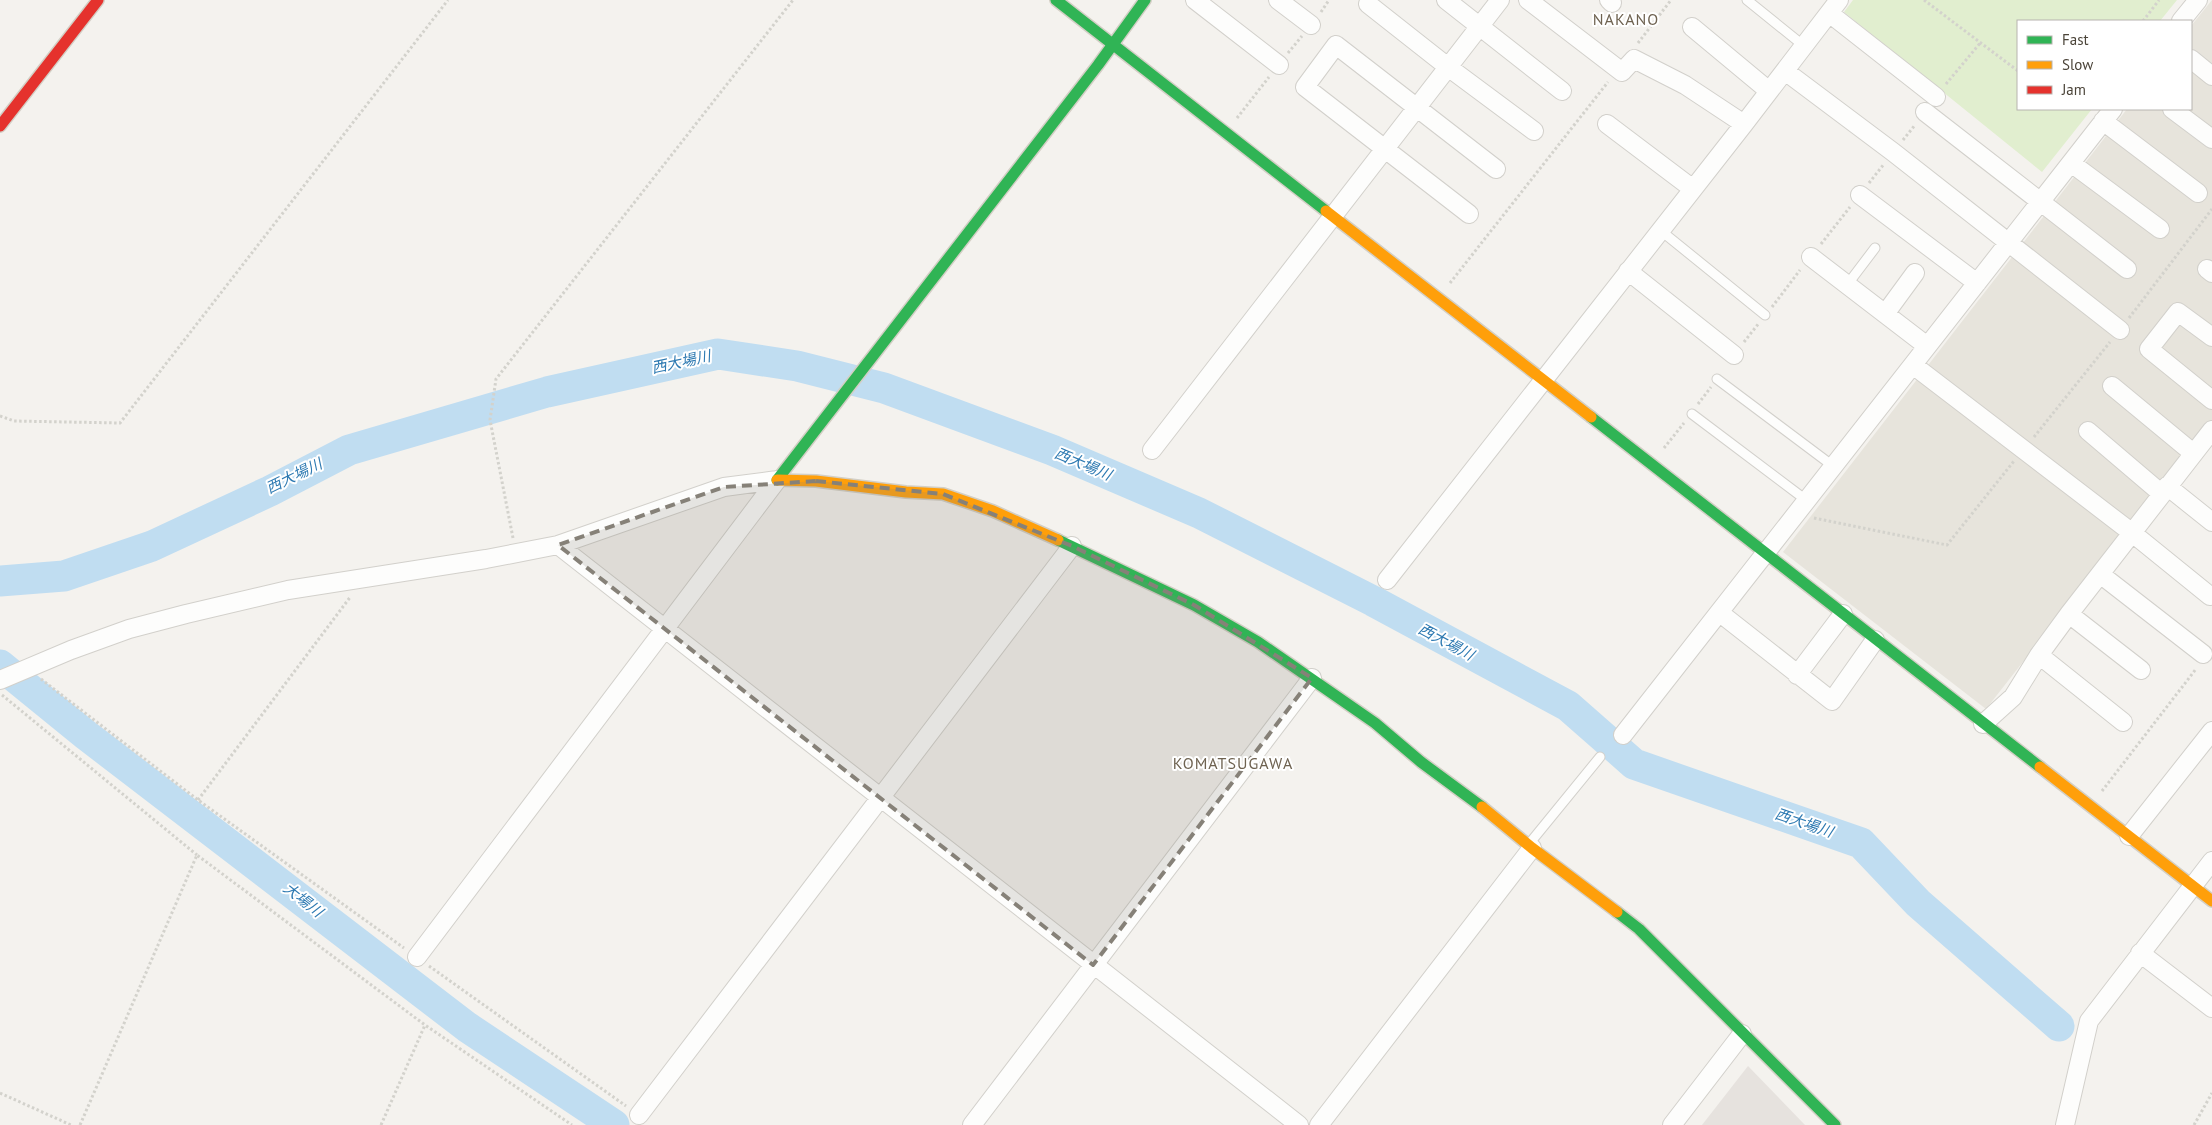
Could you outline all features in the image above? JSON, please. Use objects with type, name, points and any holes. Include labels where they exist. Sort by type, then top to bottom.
[{"type":"street","points":[[0,126],[98,0]]},
{"type":"street","points":[[1056,0],[2212,901]]},
{"type":"street","points":[[417,957],[839,398],[1098,65],[1145,0]]},
{"type":"street","points":[[1195,0],[1279,65]]},
{"type":"street","points":[[1278,0],[1311,25]]},
{"type":"street","points":[[1446,0],[1562,91]]},
{"type":"street","points":[[1152,450],[1500,0]]},
{"type":"street","points":[[1528,0],[1622,72],[1634,59],[1685,85],[1744,124]]},
{"type":"street","points":[[2182,20],[2198,0]]},
{"type":"street","points":[[1368,4],[1448,67],[1534,130]]},
{"type":"street","points":[[1388,580],[1834,7],[1936,97]]},
{"type":"street","points":[[1692,27],[1769,91]]},
{"type":"street","points":[[1469,214],[1306,88],[1336,45],[1496,169]]},
{"type":"street","points":[[2192,60],[2212,76]]},
{"type":"street","points":[[1786,71],[1894,152],[2120,330]]},
{"type":"street","points":[[2173,110],[2212,138]]},
{"type":"street","points":[[1925,112],[2127,269]]},
{"type":"street","points":[[1623,735],[2108,115],[2198,192]]},
{"type":"street","points":[[1607,124],[1693,189]]},
{"type":"street","points":[[2071,163],[2160,229]]},
{"type":"street","points":[[1860,195],[1976,283]]},
{"type":"street","points":[[1811,257],[1927,346]]},
{"type":"street","points":[[1628,271],[1734,355]]},
{"type":"street","points":[[1886,314],[1915,273]]},
{"type":"street","points":[[2212,337],[2178,312],[2148,349],[2212,400]]},
{"type":"street","points":[[1913,365],[2131,532],[2210,596]]},
{"type":"street","points":[[2112,386],[2193,454]]},
{"type":"street","points":[[1983,724],[2013,697],[2039,655],[2069,614],[2212,430]]},
{"type":"street","points":[[2088,431],[2165,490],[2212,522]]},
{"type":"street","points":[[0,680],[71,650],[130,630],[177,617],[288,590],[558,545],[724,487],[777,480],[816,481],[906,492],[943,494],[992,511],[1072,546],[1194,605],[1258,642],[1312,678],[1375,724],[1638,929],[1835,1125]]},
{"type":"street","points":[[558,545],[1299,1125]]},
{"type":"street","points":[[639,1115],[1072,546]]},
{"type":"street","points":[[2100,574],[2201,659]]},
{"type":"street","points":[[1720,613],[1832,701],[1875,640]]},
{"type":"street","points":[[1797,675],[1843,614]]},
{"type":"street","points":[[2069,614],[2141,670]]},
{"type":"street","points":[[2039,655],[2123,722]]},
{"type":"street","points":[[972,1125],[1312,678]]},
{"type":"street","points":[[2129,836],[2212,731]]},
{"type":"street","points":[[1319,1125],[1530,846]]},
{"type":"street","points":[[2065,1125],[2089,1021],[2212,861]]},
{"type":"street","points":[[2140,954],[2212,1008]]},
{"type":"street","points":[[1672,1125],[1742,1034]]},
{"type":"lane","points":[[1747,0],[1804,46]]},
{"type":"lane","points":[[1660,230],[1765,315]]},
{"type":"lane","points":[[1847,285],[1875,248]]},
{"type":"lane","points":[[1717,379],[1834,466]]},
{"type":"lane","points":[[1692,414],[1806,500]]},
{"type":"lane","points":[[1530,846],[1600,757]]},
{"type":"path","points":[[0,416],[14,421],[120,423],[448,0]]},
{"type":"path","points":[[516,553],[490,420],[496,379],[793,0]]},
{"type":"path","points":[[1635,46],[1671,0]]},
{"type":"path","points":[[1924,0],[2017,70]]},
{"type":"path","points":[[2144,20],[2159,0]]},
{"type":"path","points":[[1439,297],[1618,69]]},
{"type":"path","points":[[1795,514],[1947,546],[2120,330],[2212,209]]},
{"type":"path","points":[[198,800],[365,578]]},
{"type":"path","points":[[2096,798],[2201,659]]},
{"type":"path","points":[[27,668],[198,800],[639,1115]]},
{"type":"path","points":[[0,694],[197,855],[425,1024],[572,1125]]},
{"type":"path","points":[[80,1125],[197,855]]},
{"type":"path","points":[[380,1125],[425,1024]]},
{"type":"path","points":[[0,1093],[71,1125]]},
{"type":"path","points":[[2194,1125],[2212,1093]]},
{"type":"highlighted area","points":[[816,481],[943,494],[1072,546],[1194,605],[1312,678],[1093,965],[558,545],[724,487]]},
{"type":"shaded area","points":[[2212,0],[2212,421],[1986,709],[1783,552],[2126,110],[2192,110],[2192,25]]},
{"type":"shaded area","points":[[1748,1066],[1805,1125],[1702,1125]]},
{"type":"green space","points":[[1853,0],[2177,0],[2161,20],[2017,20],[2017,110],[2091,110],[2042,172],[1844,12]]},
{"type":"waterway","name":"西大場川","points":[[0,581],[64,576],[152,546],[270,491],[349,450],[547,392],[718,354],[797,366],[884,388],[1052,450],[1199,513],[1373,601],[1568,706],[1634,764],[1861,843],[1918,903],[2059,1026]]},
{"type":"waterway","name":"大場川","points":[[0,665],[86,735],[467,1027],[614,1125]]},
{"type":"traffic: fast","points":[[1056,0],[1326,211]]},
{"type":"traffic: fast","points":[[777,480],[1098,65],[1145,0]]},
{"type":"traffic: fast","points":[[1591,417],[2040,767]]},
{"type":"traffic: fast","points":[[1058,540],[1194,605],[1258,642],[1375,723],[1421,762],[1482,807]]},
{"type":"traffic: fast","points":[[1617,912],[1639,929],[1835,1125]]},
{"type":"traffic: slow","points":[[1326,211],[1591,417]]},
{"type":"traffic: slow","points":[[777,480],[816,481],[906,492],[943,494],[993,511],[1058,540]]},
{"type":"traffic: slow","points":[[2040,767],[2212,901]]},
{"type":"traffic: slow","points":[[1482,807],[1532,848],[1617,912]]},
{"type":"traffic: jam","points":[[0,126],[98,0]]},
{"type":"district","name":"NAKANO","points":[[1626,19]]},
{"type":"district","name":"KOMATSUGAWA","points":[[1233,763]]}]
